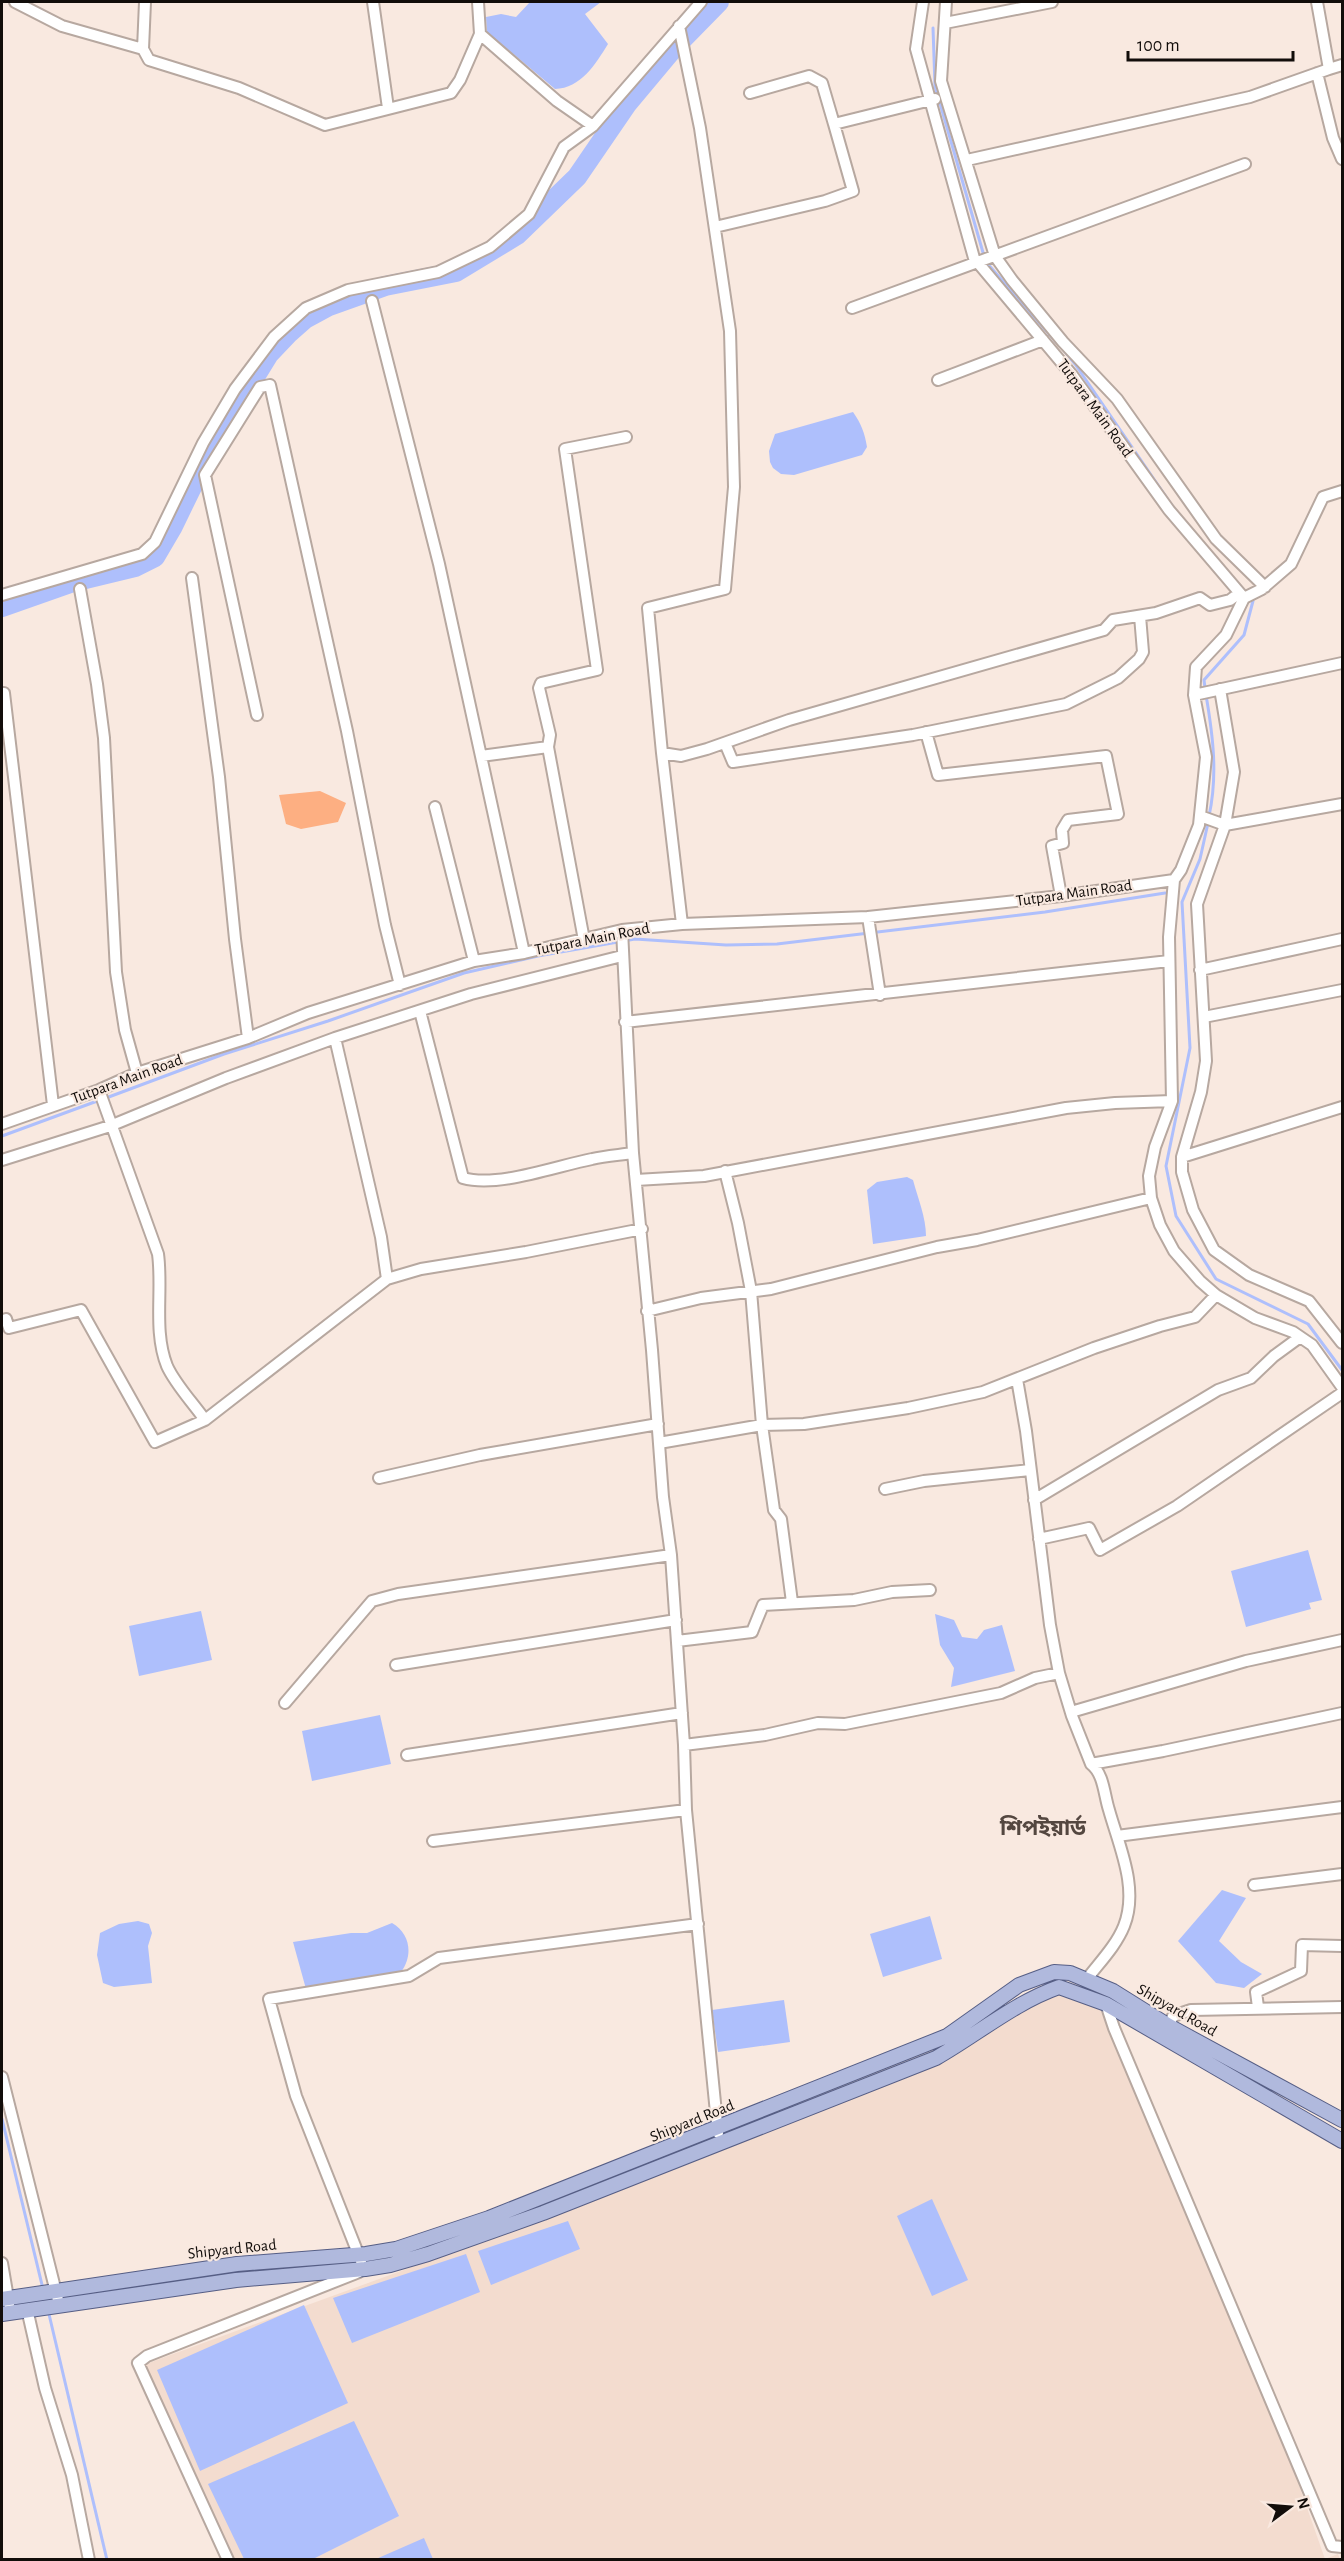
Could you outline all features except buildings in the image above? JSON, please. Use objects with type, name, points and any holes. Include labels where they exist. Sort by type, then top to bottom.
[{"type":"main road","name":"Shipyard Road","points":[[5,2305],[27,2309],[236,2280],[365,2269],[429,2254],[543,2213],[947,2036],[970,2022],[1001,1997],[1035,1977],[1054,1972],[1070,1973],[1113,1991],[1169,2026],[1342,2120]]},
{"type":"main road","name":"Shipyard Road","points":[[5,2305],[57,2289],[237,2264],[396,2249],[936,2058],[986,2028],[1011,2008],[1033,1996],[1059,1987],[1106,2004]]},
{"type":"main road","points":[[1106,2004],[1342,2141]]},
{"type":"street","points":[[15,2],[62,26],[143,50]]},
{"type":"street","points":[[145,2],[143,50],[148,60],[239,88],[325,125],[451,93],[460,80],[480,34],[478,2]]},
{"type":"street","points":[[373,2],[388,108]]},
{"type":"street","points":[[2,595],[142,554],[155,542],[203,443],[235,389],[274,337],[306,308],[348,290],[438,272],[490,247],[530,214],[564,147],[593,126],[701,2]]},
{"type":"street","name":"Tutpara Main Road","points":[[923,2],[916,49],[974,258],[986,259],[1169,510],[1241,596]]},
{"type":"street","points":[[946,2],[941,81],[944,96],[967,160],[986,259],[1012,280],[1063,342],[1117,399],[1216,539],[1264,588]]},
{"type":"street","points":[[945,23],[1052,2]]},
{"type":"street","points":[[1317,2],[1329,69]]},
{"type":"street","points":[[679,26],[700,128],[730,331],[734,487],[725,589],[648,608],[682,924]]},
{"type":"street","points":[[480,34],[556,101],[593,126]]},
{"type":"street","points":[[967,160],[1250,97],[1342,65]]},
{"type":"street","points":[[1317,73],[1333,138],[1342,159]]},
{"type":"street","points":[[715,227],[825,201],[853,191],[822,83],[809,76],[750,93]]},
{"type":"street","points":[[834,124],[944,96]]},
{"type":"street","points":[[852,308],[1245,164]]},
{"type":"street","points":[[372,301],[436,554],[524,953]]},
{"type":"street","points":[[938,380],[1043,340]]},
{"type":"street","points":[[256,715],[206,475],[260,387],[270,385],[347,731],[385,925],[400,985]]},
{"type":"street","points":[[584,940],[548,747],[550,735],[539,688],[541,683],[597,670],[564,449],[626,437]]},
{"type":"street","points":[[662,753],[681,756],[819,711],[981,667],[1104,630],[1113,620],[1155,613],[1200,598],[1210,605],[1220,603],[1264,588],[1291,564],[1323,497],[1342,491]]},
{"type":"street","points":[[192,578],[219,777],[235,939],[248,1038]]},
{"type":"street","points":[[80,589],[104,738],[116,972],[125,1030],[137,1073]]},
{"type":"street","points":[[1241,596],[1226,635],[1196,668],[1197,694],[1206,757],[1205,818],[1174,880],[1169,961],[1172,1101],[1155,1147],[1149,1176],[1151,1198],[1174,1251],[1200,1281],[1216,1295],[1255,1318],[1293,1332],[1312,1345],[1342,1387]]},
{"type":"street","points":[[725,743],[733,762],[926,732],[1066,704],[1118,678],[1139,659],[1143,652],[1140,616]]},
{"type":"street","points":[[1197,694],[1342,663]]},
{"type":"street","points":[[1218,689],[1234,772],[1225,825],[1197,904],[1206,1061],[1201,1092],[1182,1157],[1182,1172],[1193,1210],[1214,1250],[1249,1275],[1309,1301],[1342,1343]]},
{"type":"street","points":[[4,693],[53,1105]]},
{"type":"street","points":[[926,732],[938,775],[1106,756],[1118,814],[1068,820],[1062,830],[1064,843],[1052,846],[1061,896]]},
{"type":"street","points":[[481,756],[548,747]]},
{"type":"street","points":[[1205,818],[1225,825],[1342,804]]},
{"type":"street","points":[[435,807],[474,961]]},
{"type":"street","name":"Tutpara Main Road","points":[[2,1124],[99,1090],[137,1073],[248,1038],[308,1013],[474,961],[524,953],[622,930],[682,924],[868,917],[1061,896],[1174,880]]},
{"type":"street","points":[[868,917],[880,995]]},
{"type":"street","points":[[622,930],[633,1153],[642,1229],[663,1497],[671,1555],[684,1745],[686,1810],[719,2136]]},
{"type":"street","points":[[1200,970],[1342,939]]},
{"type":"street","points":[[2,1160],[110,1125],[226,1078],[335,1038],[471,994],[622,956]]},
{"type":"street","points":[[625,1022],[880,995],[1070,970],[1169,961]]},
{"type":"street","points":[[1204,1017],[1342,990]]},
{"type":"street","points":[[420,1011],[463,1178],[498,1179],[594,1158],[633,1153]]},
{"type":"street","points":[[335,1038],[381,1237],[387,1279]]},
{"type":"street","points":[[99,1090],[158,1254],[161,1277],[161,1344],[168,1367],[205,1420]]},
{"type":"street","points":[[636,1180],[704,1176],[1066,1108],[1172,1101]]},
{"type":"street","points":[[1182,1157],[1342,1107]]},
{"type":"street","points":[[725,1171],[751,1292],[762,1425],[774,1510],[781,1519],[783,1528],[792,1602]]},
{"type":"street","points":[[647,1311],[701,1298],[771,1289],[937,1247],[987,1238],[1151,1198]]},
{"type":"street","points":[[2,1321],[6,1319],[9,1328],[81,1310],[155,1443],[205,1420],[387,1279],[422,1269],[642,1229]]},
{"type":"street","points":[[659,1443],[762,1425],[804,1424],[908,1408],[983,1392],[1094,1348],[1195,1317],[1216,1295]]},
{"type":"street","points":[[1034,1500],[1218,1390],[1251,1378],[1274,1356],[1300,1337]]},
{"type":"street","points":[[1017,1379],[1059,1673],[1091,1764],[1095,1767],[1103,1785],[1129,1889],[1124,1927],[1087,1979]]},
{"type":"street","points":[[1039,1539],[1089,1528],[1100,1550],[1177,1506],[1342,1393]]},
{"type":"street","points":[[379,1478],[480,1455],[658,1424]]},
{"type":"street","points":[[885,1489],[924,1481],[1030,1470]]},
{"type":"street","points":[[285,1703],[372,1601],[398,1594],[671,1555]]},
{"type":"street","points":[[677,1641],[752,1632],[763,1605],[854,1600],[892,1592],[930,1590]]},
{"type":"street","points":[[396,1665],[676,1620]]},
{"type":"street","points":[[1071,1712],[1246,1661],[1342,1640]]},
{"type":"street","points":[[684,1745],[765,1735],[818,1723],[845,1724],[1001,1694],[1035,1678],[1059,1673]]},
{"type":"street","points":[[407,1755],[682,1713]]},
{"type":"street","points":[[1091,1764],[1342,1713]]},
{"type":"street","points":[[1117,1836],[1342,1807]]},
{"type":"street","points":[[433,1841],[686,1810]]},
{"type":"street","points":[[1254,1885],[1342,1874]]},
{"type":"street","points":[[228,2559],[138,2363],[147,2356],[365,2269],[357,2254],[296,2096],[269,1999],[408,1976],[439,1958],[698,1924]]},
{"type":"street","points":[[1258,2007],[1256,1992],[1301,1971],[1302,1945],[1342,1946]]},
{"type":"street","points":[[1106,2004],[1114,2028],[1332,2546],[1342,2547]]},
{"type":"street","points":[[1169,2026],[1173,2016],[1191,2010],[1342,2007]]},
{"type":"street","points":[[2,2077],[59,2304]]},
{"type":"street","points":[[2,2263],[5,2305]]},
{"type":"street","points":[[27,2309],[45,2388],[72,2475],[89,2559]]},
{"type":"shaded area","points":[[320,791],[346,803],[338,822],[301,829],[286,824],[279,795]]},
{"type":"shaded area","points":[[1059,1993],[1099,2007],[1287,2451],[1325,2559],[233,2559],[143,2365],[508,2232],[947,2061],[996,2029],[1021,2009]]},
{"type":"shaded area","points":[[1338,2554],[1340,2559],[1325,2559]]},
{"type":"water","points":[[530,2],[601,2],[585,14],[608,44],[580,80],[564,88],[555,89],[487,32],[486,17],[501,14],[516,17]]},
{"type":"water","points":[[853,412],[866,442],[867,447],[862,455],[794,475],[781,474],[773,468],[769,451],[775,434]]},
{"type":"water","points":[[907,1177],[913,1180],[923,1215],[926,1236],[873,1244],[867,1190],[877,1182]]},
{"type":"water","points":[[1308,1550],[1322,1600],[1309,1603],[1311,1609],[1246,1627],[1231,1571]]},
{"type":"water","points":[[201,1611],[212,1660],[139,1676],[129,1626]]},
{"type":"water","points":[[935,1614],[954,1620],[962,1637],[977,1639],[984,1630],[1002,1625],[1015,1671],[951,1687],[954,1668],[940,1645]]},
{"type":"water","points":[[380,1715],[391,1764],[312,1781],[302,1731]]},
{"type":"water","points":[[1222,1890],[1246,1898],[1219,1941],[1241,1962],[1262,1974],[1244,1988],[1216,1983],[1178,1941]]},
{"type":"water","points":[[930,1916],[942,1959],[883,1977],[870,1934]]},
{"type":"water","points":[[138,1921],[149,1924],[152,1933],[148,1946],[152,1983],[114,1987],[103,1983],[97,1955],[100,1933],[119,1924]]},
{"type":"water","points":[[392,1923],[403,1933],[408,1946],[407,1959],[401,1972],[306,1989],[293,1942],[351,1933],[367,1933]]},
{"type":"water","points":[[784,2000],[790,2042],[718,2052],[712,2010]]},
{"type":"water","points":[[932,2199],[968,2280],[932,2296],[897,2216]]},
{"type":"water","points":[[568,2221],[580,2249],[491,2285],[478,2251]]},
{"type":"water","points":[[466,2254],[480,2292],[352,2343],[333,2298]]},
{"type":"water","points":[[304,2305],[348,2403],[200,2471],[157,2370]]},
{"type":"water","points":[[354,2421],[399,2516],[313,2559],[244,2559],[208,2484]]},
{"type":"water","points":[[424,2538],[433,2559],[376,2559]]},
{"type":"waterway","points":[[2,607],[73,582],[135,567],[155,557],[172,528],[210,450],[269,354],[288,334],[305,319],[329,306],[385,286],[456,272],[517,235],[577,177],[627,104],[673,49],[719,2]]},
{"type":"waterway","points":[[933,28],[935,86],[984,256]]},
{"type":"waterway","points":[[986,262],[1057,343]]},
{"type":"waterway","points":[[1062,348],[1173,507]]},
{"type":"waterway","points":[[1205,688],[1204,680],[1244,635],[1252,599]]},
{"type":"waterway","points":[[1206,695],[1214,756],[1209,816]]},
{"type":"waterway","points":[[1208,823],[1200,859],[1182,902],[1190,1048],[1166,1166],[1176,1216],[1216,1279],[1308,1324],[1342,1370]]},
{"type":"waterway","points":[[106,1098],[224,1054],[328,1021],[464,973],[538,956],[635,939],[726,945],[777,944],[1045,912],[1165,893]]},
{"type":"waterway","points":[[2,1136],[100,1100]]},
{"type":"waterway","points":[[2,2119],[43,2289]]},
{"type":"waterway","points":[[48,2310],[107,2560]]},
{"type":"district","name":"শিপইয়ার্ড","points":[[1043,1828]]}]
